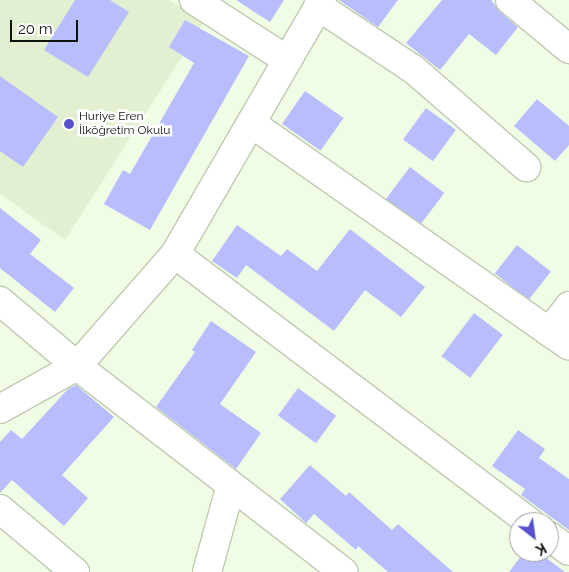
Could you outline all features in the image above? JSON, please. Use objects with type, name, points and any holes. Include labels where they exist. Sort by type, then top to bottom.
[{"type":"street","points":[[194,0],[287,60]]},
{"type":"street","points":[[510,0],[569,49]]},
{"type":"street","points":[[0,409],[77,366],[176,254],[320,3],[413,69],[526,167]]},
{"type":"street","points":[[251,123],[559,339],[569,306]]},
{"type":"street","points":[[176,254],[517,512]]},
{"type":"street","points":[[0,301],[77,366],[344,572]]},
{"type":"street","points":[[207,572],[231,485]]},
{"type":"street","points":[[0,510],[75,572]]},
{"type":"shaded area","name":"Huriye Eren İlköğretim Okulu","points":[[0,0],[169,0],[204,22],[65,240],[0,194]]},
{"type":"building","points":[[75,0],[110,0],[129,12],[88,77],[44,50]]},
{"type":"building","points":[[236,0],[284,0],[270,22]]},
{"type":"building","points":[[339,0],[398,0],[378,27]]},
{"type":"building","points":[[442,0],[491,0],[500,12],[518,27],[496,55],[469,34],[440,70],[406,43]]},
{"type":"building","points":[[185,20],[249,56],[150,230],[104,204],[123,170],[130,174],[194,63],[169,47]]},
{"type":"building","points":[[0,76],[58,117],[23,167],[0,151]]},
{"type":"building","points":[[305,91],[344,118],[321,151],[282,124]]},
{"type":"building","points":[[537,99],[569,126],[569,145],[555,161],[514,126]]},
{"type":"building","points":[[426,108],[456,130],[433,161],[403,140]]},
{"type":"building","points":[[410,167],[444,193],[420,225],[386,199]]},
{"type":"building","points":[[0,208],[41,240],[30,254],[74,288],[55,312],[0,268]]},
{"type":"building","points":[[237,225],[281,256],[287,249],[317,271],[350,229],[425,287],[401,317],[365,290],[334,331],[246,265],[237,278],[212,261]]},
{"type":"building","points":[[517,245],[551,271],[529,300],[495,273]]},
{"type":"building","points":[[474,313],[503,335],[470,378],[442,356]]},
{"type":"building","points":[[211,321],[256,352],[220,404],[261,433],[236,469],[156,407],[195,352],[192,350]]},
{"type":"building","points":[[76,385],[114,417],[62,475],[88,498],[64,526],[12,480],[0,493],[0,442],[11,430],[22,439],[68,389]]},
{"type":"building","points":[[298,388],[336,416],[316,443],[278,416]]},
{"type":"building","points":[[518,430],[545,449],[539,458],[569,479],[569,530],[559,523],[559,512],[544,512],[521,495],[525,489],[492,466]]},
{"type":"building","points":[[310,465],[346,496],[349,492],[392,530],[398,524],[453,572],[388,572],[358,546],[356,550],[314,514],[306,523],[280,499]]},
{"type":"building","points":[[516,562],[552,562],[565,572],[509,572]]},
{"type":"place","name":"Huriye Eren İlköğretim Okulu","points":[[69,124]]}]
